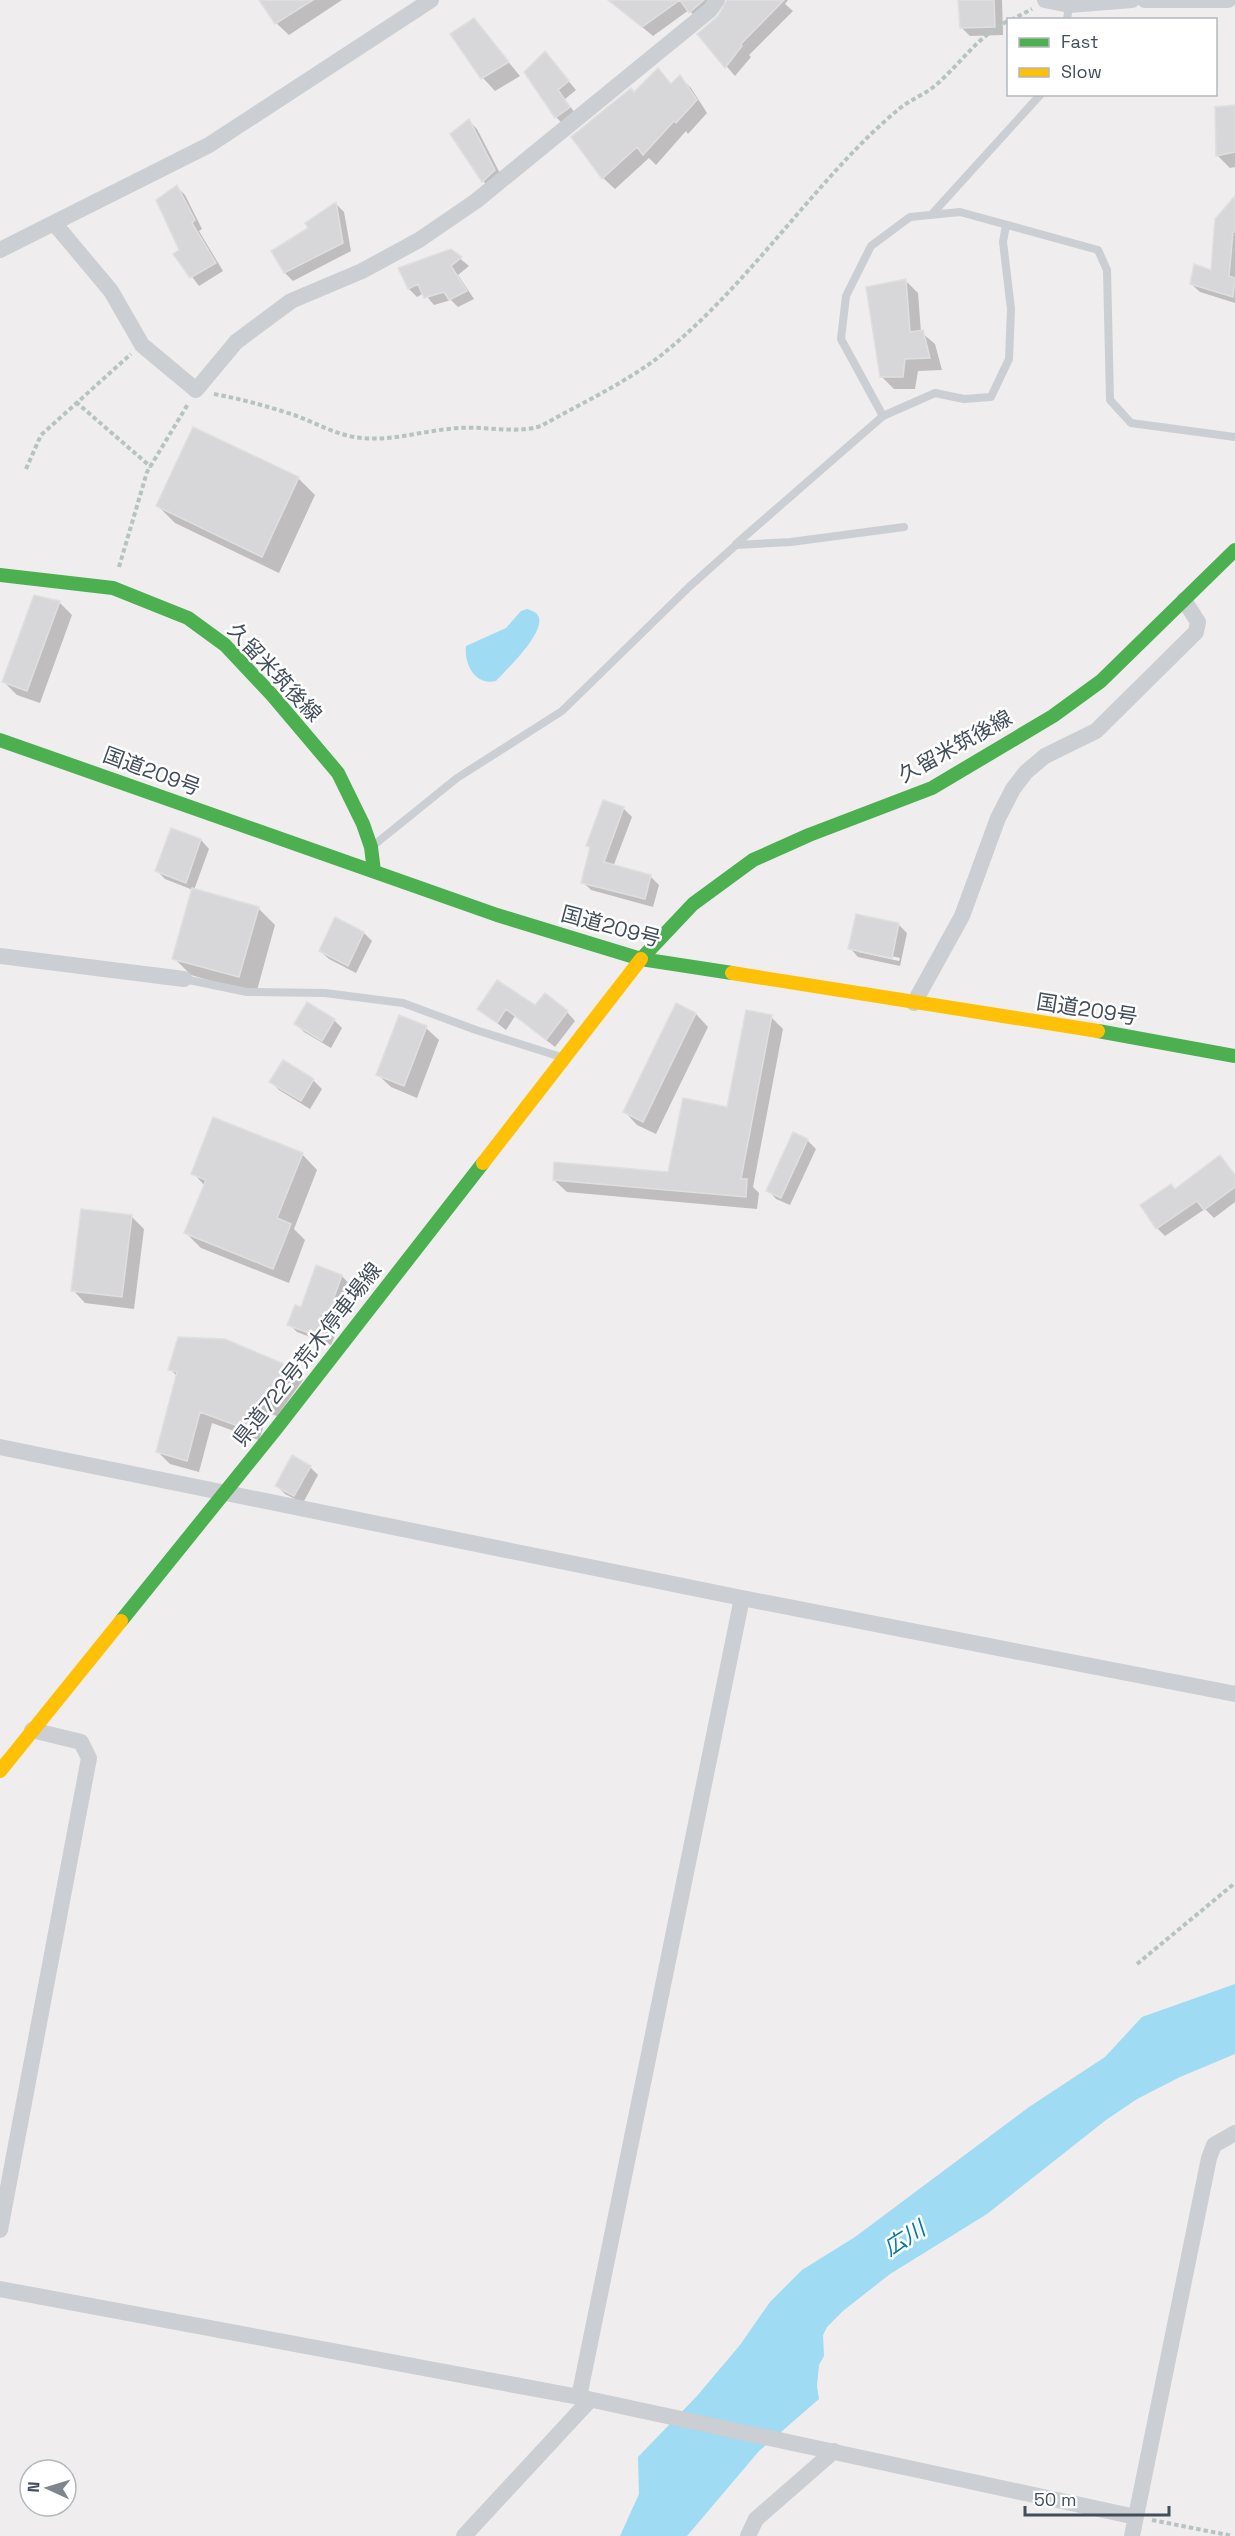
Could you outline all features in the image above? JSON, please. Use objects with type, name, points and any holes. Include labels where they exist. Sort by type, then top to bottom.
[{"type":"main road","name":"久留米筑後線","points":[[641,959],[693,904],[753,860],[809,835],[932,788],[1053,716],[1101,681],[1235,550]]},
{"type":"main road","name":"久留米筑後線","points":[[0,575],[112,588],[188,618],[225,645],[272,695],[338,773],[363,824],[371,847],[374,871]]},
{"type":"main road","name":"国道209号","points":[[0,740],[497,915],[641,959],[742,973],[914,1003],[1140,1038],[1235,1056]]},
{"type":"main road","name":"県道722号荒木停車場線","points":[[0,1771],[224,1494],[641,959]]},
{"type":"street","points":[[0,250],[209,145],[431,0]]},
{"type":"street","points":[[54,223],[111,291],[142,345],[196,390],[236,342],[291,301],[362,271],[420,240],[476,201],[710,9],[717,0]]},
{"type":"street","points":[[1045,0],[1068,12],[1132,0]]},
{"type":"street","points":[[1145,0],[1228,0]]},
{"type":"street","points":[[914,1003],[962,916],[998,819],[1013,789],[1026,771],[1045,756],[1096,731],[1196,632],[1198,622],[1184,600]]},
{"type":"street","points":[[0,956],[184,979]]},
{"type":"street","points":[[0,1447],[742,1598],[1235,1694]]},
{"type":"street","points":[[464,2536],[589,2400],[742,1598]]},
{"type":"street","points":[[0,2230],[89,1758],[81,1742],[32,1730]]},
{"type":"street","points":[[1132,2536],[1209,2158],[1214,2145],[1235,2133]]},
{"type":"street","points":[[0,2289],[589,2400],[805,2444],[1136,2517]]},
{"type":"street","points":[[748,2536],[756,2519],[834,2451]]},
{"type":"lane","points":[[933,213],[1039,96]]},
{"type":"lane","points":[[883,416],[841,339],[846,296],[871,246],[910,217],[960,212],[1098,250],[1107,270],[1110,400],[1131,423],[1235,437]]},
{"type":"lane","points":[[371,847],[457,778],[562,711],[689,587],[883,416],[935,393],[964,399],[992,397],[1009,359],[1011,309],[1003,242],[1006,225]]},
{"type":"lane","points":[[736,545],[791,542],[904,527]]},
{"type":"lane","points":[[184,979],[247,992],[326,993],[403,1003],[476,1030],[564,1058]]},
{"type":"path","points":[[112,588],[150,467],[196,390],[247,400],[354,437],[384,439],[458,428],[529,430],[541,426],[632,375],[659,356],[712,308],[773,244],[840,165],[874,131],[900,108],[937,84],[974,44],[995,27],[1007,21]]},
{"type":"path","points":[[26,469],[41,435],[142,345]]},
{"type":"path","points":[[76,402],[150,467]]},
{"type":"path","points":[[1137,1964],[1235,1883]]},
{"type":"path","points":[[1136,2517],[1233,2536]]},
{"type":"water","points":[[527,609],[536,613],[539,619],[538,628],[526,648],[496,681],[489,682],[477,677],[469,666],[466,646],[506,628],[521,611]]},
{"type":"water","name":"広川","points":[[1235,1984],[1235,2054],[1180,2077],[1137,2099],[1106,2120],[987,2214],[890,2274],[843,2311],[827,2327],[823,2335],[824,2356],[819,2365],[817,2386],[819,2399],[759,2451],[687,2536],[620,2536],[639,2494],[638,2457],[697,2396],[740,2345],[770,2302],[802,2270],[855,2237],[1029,2107],[1105,2057],[1142,2017]]},
{"type":"building","points":[[259,0],[313,0],[275,24]]},
{"type":"building","points":[[608,0],[680,0],[642,27]]},
{"type":"building","points":[[680,0],[704,0],[689,13]]},
{"type":"building","points":[[727,0],[784,0],[741,44],[742,46],[725,68],[697,34],[718,16]]},
{"type":"building","points":[[958,0],[994,0],[995,27],[960,28]]},
{"type":"building","points":[[474,18],[509,62],[481,79],[450,34]]},
{"type":"building","points":[[545,51],[569,81],[558,90],[570,107],[555,118],[524,72]]},
{"type":"building","points":[[658,68],[671,84],[680,75],[697,100],[643,155],[637,147],[602,179],[571,137],[631,88],[634,92]]},
{"type":"building","points":[[1235,105],[1235,152],[1216,156],[1215,107]]},
{"type":"building","points":[[469,119],[495,170],[482,182],[450,134]]},
{"type":"building","points":[[177,185],[195,220],[192,223],[216,263],[190,278],[173,254],[179,250],[156,200]]},
{"type":"building","points":[[1235,196],[1235,232],[1233,232],[1229,276],[1235,278],[1233,297],[1190,284],[1194,264],[1211,270],[1215,219]]},
{"type":"building","points":[[336,202],[343,243],[284,273],[271,251],[308,228],[305,223]]},
{"type":"building","points":[[451,249],[462,257],[451,266],[467,291],[449,300],[444,292],[424,298],[418,284],[408,289],[398,268]]},
{"type":"building","points":[[906,279],[910,332],[923,330],[930,358],[905,359],[903,377],[880,377],[866,287]]},
{"type":"building","points":[[193,427],[299,477],[262,557],[156,506]]},
{"type":"building","points":[[34,595],[60,601],[27,691],[2,682]]},
{"type":"building","points":[[603,800],[624,807],[604,862],[651,875],[645,899],[581,883],[590,847],[586,846]]},
{"type":"building","points":[[171,828],[201,839],[186,883],[155,871]]},
{"type":"building","points":[[192,888],[259,907],[239,977],[172,959]]},
{"type":"building","points":[[856,914],[899,923],[892,958],[848,949]]},
{"type":"building","points":[[335,917],[364,932],[348,966],[319,951]]},
{"type":"building","points":[[497,980],[535,1005],[545,993],[568,1011],[546,1040],[506,1009],[497,1023],[477,1009]]},
{"type":"building","points":[[307,1002],[335,1019],[322,1041],[294,1024]]},
{"type":"building","points":[[676,1003],[696,1013],[643,1122],[623,1112]]},
{"type":"building","points":[[746,1010],[772,1015],[741,1179],[747,1179],[746,1197],[553,1180],[554,1162],[668,1172],[683,1098],[727,1107]]},
{"type":"building","points":[[399,1015],[427,1026],[404,1086],[376,1075]]},
{"type":"building","points":[[283,1060],[314,1079],[301,1101],[269,1082]]},
{"type":"building","points":[[213,1117],[303,1153],[277,1218],[291,1224],[273,1269],[184,1233],[206,1180],[191,1174]]},
{"type":"building","points":[[793,1132],[808,1139],[781,1198],[766,1191]]},
{"type":"building","points":[[1220,1155],[1235,1175],[1235,1187],[1204,1210],[1197,1201],[1156,1229],[1140,1205],[1171,1184],[1175,1189]]},
{"type":"building","points":[[81,1209],[132,1215],[122,1297],[71,1291]]},
{"type":"building","points":[[316,1265],[342,1275],[327,1317],[330,1318],[323,1338],[287,1325],[295,1305],[301,1307]]},
{"type":"building","points":[[178,1337],[225,1339],[291,1367],[265,1405],[256,1402],[246,1429],[200,1412],[187,1461],[156,1452],[177,1372],[168,1370]]},
{"type":"building","points":[[292,1455],[311,1466],[294,1496],[275,1486]]},
{"type":"traffic: fast","points":[[641,959],[693,904],[753,860],[809,835],[932,788],[1053,716],[1101,681],[1235,550]]},
{"type":"traffic: fast","points":[[0,575],[113,588],[188,618],[225,645],[272,695],[338,773],[363,824],[371,847],[374,871]]},
{"type":"traffic: fast","points":[[0,740],[497,915],[641,959],[732,973]]},
{"type":"traffic: fast","points":[[1098,1031],[1235,1056]]},
{"type":"traffic: fast","points":[[121,1621],[275,1430],[483,1163]]},
{"type":"traffic: slow","points":[[483,1163],[641,959]]},
{"type":"traffic: slow","points":[[732,973],[1098,1031]]},
{"type":"traffic: slow","points":[[0,1771],[121,1621]]}]
